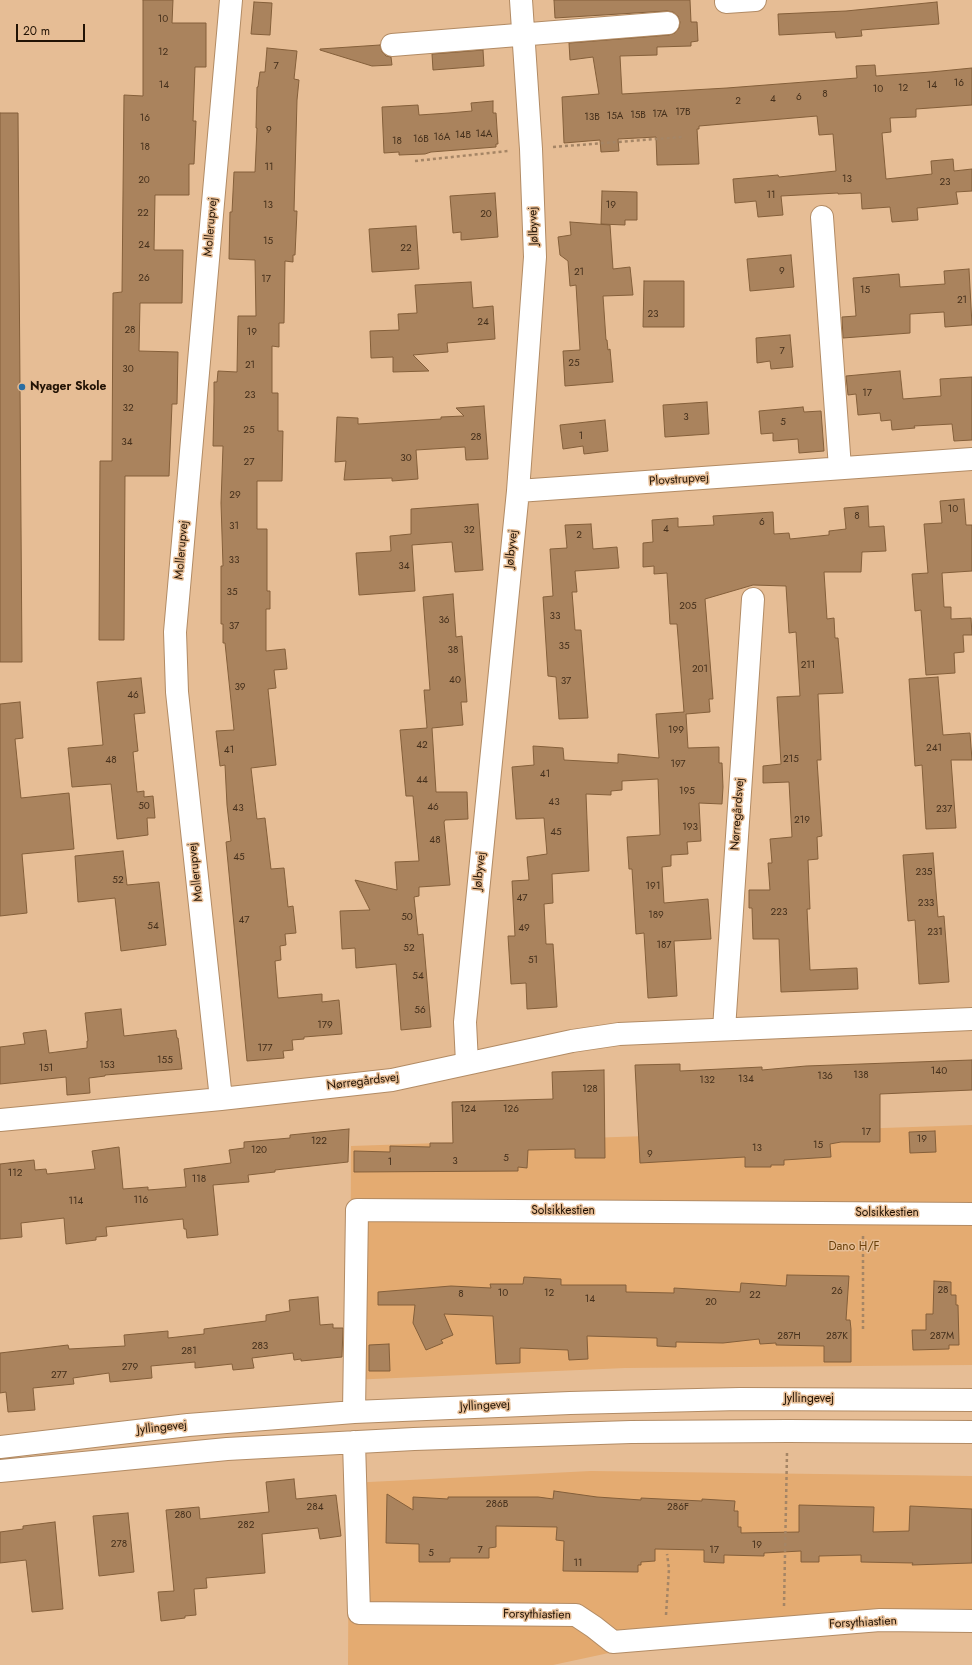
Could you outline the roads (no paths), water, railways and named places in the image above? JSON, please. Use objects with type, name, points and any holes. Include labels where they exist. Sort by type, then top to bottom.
[{"type":"street","name":"Mollerupvej","points":[[220,1099],[177,692],[175,632],[231,0]]},
{"type":"street","name":"Jølbyvej","points":[[467,1063],[465,1022],[518,491],[535,256],[531,149],[521,0]]},
{"type":"street","points":[[726,2],[755,0]]},
{"type":"street","points":[[392,45],[668,23]]},
{"type":"street","points":[[822,217],[840,468]]},
{"type":"street","name":"Plovstrupvej","points":[[518,491],[972,459]]},
{"type":"street","name":"Nørregårdsvej","points":[[724,1029],[752,599]]},
{"type":"street","name":"Nørregårdsvej","points":[[0,1120],[220,1099],[392,1080],[572,1041],[619,1034],[972,1019]]},
{"type":"street","name":"Solsikkestien","points":[[354,1412],[357,1210],[972,1214]]},
{"type":"street","name":"Jyllingevej","points":[[0,1447],[188,1425],[354,1412],[570,1403],[732,1399],[972,1400]]},
{"type":"street","points":[[0,1471],[226,1449],[354,1442],[631,1432],[972,1432]]},
{"type":"street","name":"Forsythiastien","points":[[354,1442],[359,1613],[576,1615],[594,1627],[612,1642],[880,1620],[972,1621]]},
{"type":"place","name":"Nyager Skole","points":[[22,387]]},
{"type":"park label","name":"Dano H/F","points":[[854,1247]]}]
